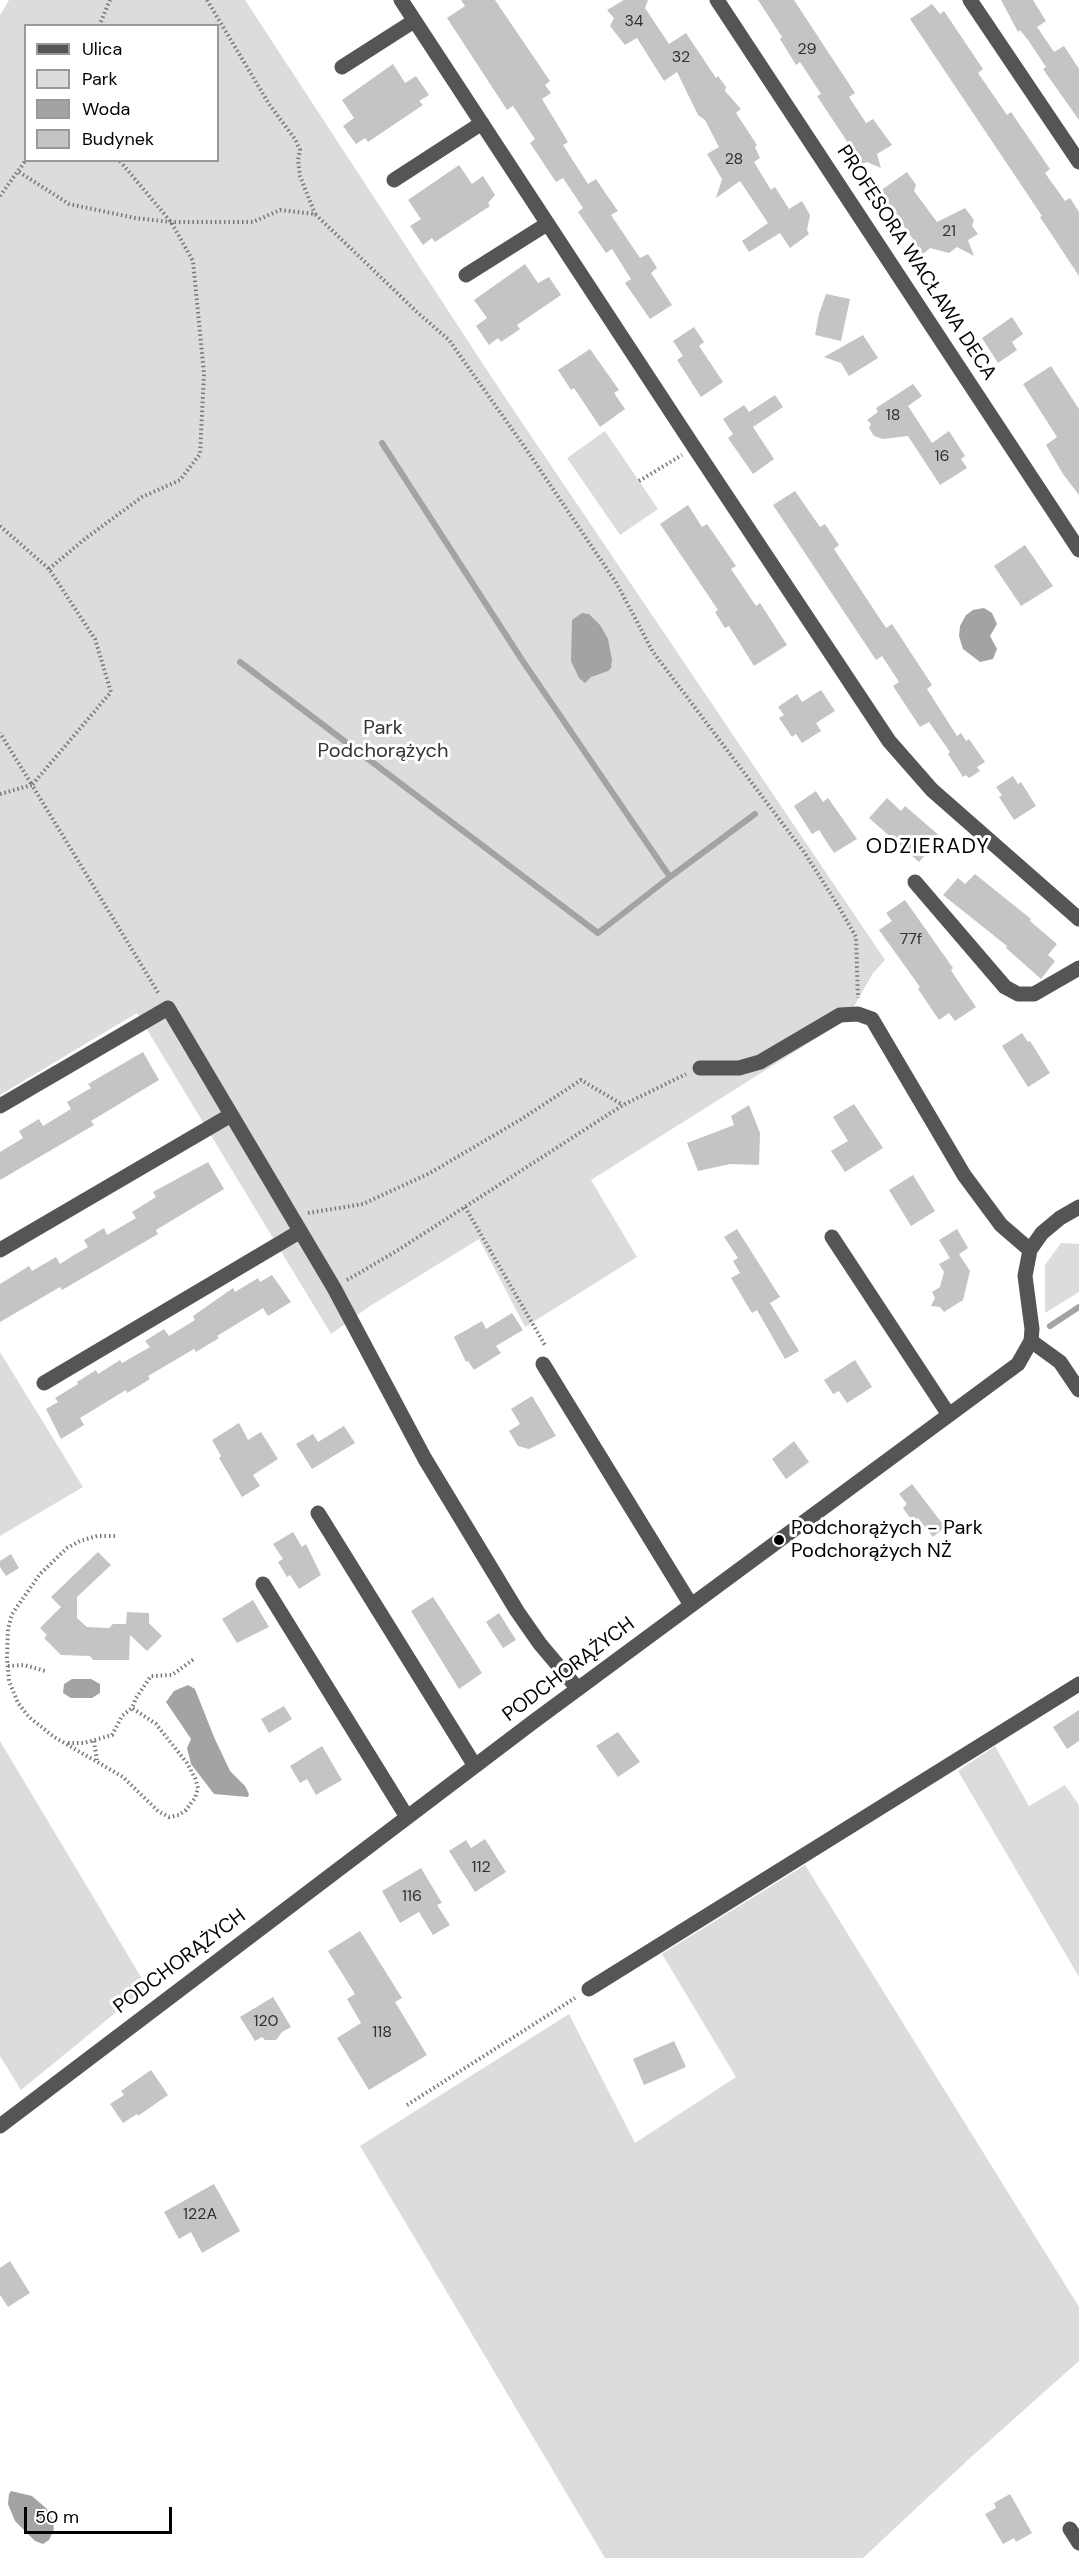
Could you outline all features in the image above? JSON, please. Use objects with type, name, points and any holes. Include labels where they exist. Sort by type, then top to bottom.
[{"type":"street","points":[[401,0],[693,447],[904,760],[932,790],[1079,919]]},
{"type":"street","name":"PROFESORA WACŁAWA DECA","points":[[717,0],[1079,550]]},
{"type":"street","points":[[970,0],[1079,162]]},
{"type":"street","points":[[342,68],[414,21]]},
{"type":"street","points":[[394,180],[482,123]]},
{"type":"street","points":[[466,275],[547,224]]},
{"type":"street","points":[[915,882],[1005,987],[1018,994],[1034,994],[1079,968]]},
{"type":"street","points":[[0,1106],[168,1008],[334,1288],[425,1459],[517,1611],[540,1644],[578,1689]]},
{"type":"street","points":[[700,1068],[739,1068],[760,1062],[840,1015],[858,1014],[872,1019],[879,1027],[964,1175],[1001,1225],[1030,1250]]},
{"type":"street","points":[[0,1250],[231,1115]]},
{"type":"street","points":[[1079,1207],[1060,1218],[1042,1233],[1030,1250],[1025,1276],[1032,1317],[1031,1341],[1060,1362],[1079,1390]]},
{"type":"street","points":[[44,1383],[299,1232]]},
{"type":"street","points":[[832,1237],[949,1415]]},
{"type":"street","name":"PODCHORĄŻYCH","points":[[0,2126],[475,1766],[1018,1364],[1031,1341]]},
{"type":"street","points":[[544,1366],[691,1605]]},
{"type":"street","points":[[318,1513],[475,1766]]},
{"type":"street","points":[[263,1584],[407,1817]]},
{"type":"street","points":[[589,1989],[1079,1684]]},
{"type":"street","points":[[1071,2529],[1079,2543]]},
{"type":"path","points":[[100,24],[110,0]]},
{"type":"path","points":[[207,0],[269,104],[295,139],[300,150],[298,160],[300,176],[315,214],[418,314],[449,340],[526,448],[617,584],[653,652],[804,852],[856,937],[858,1014]]},
{"type":"path","points":[[0,196],[25,162]]},
{"type":"path","points":[[50,569],[86,538],[142,497],[180,480],[200,454],[204,374],[193,261],[171,222],[121,162]]},
{"type":"path","points":[[19,172],[69,204],[135,218],[171,222],[253,222],[280,210],[315,214]]},
{"type":"path","points":[[639,481],[693,447]]},
{"type":"path","points":[[0,526],[50,569],[95,639],[111,692],[32,785],[0,794]]},
{"type":"path","points":[[0,733],[168,1008]]},
{"type":"path","points":[[334,1288],[465,1208],[623,1105],[700,1068]]},
{"type":"path","points":[[291,1215],[363,1204],[430,1173],[520,1120],[581,1080],[623,1105]]},
{"type":"path","points":[[465,1208],[554,1362],[544,1366]]},
{"type":"path","points":[[115,1536],[97,1536],[80,1541],[58,1556],[40,1574],[12,1614],[8,1629],[9,1681],[18,1703],[29,1718],[63,1742],[123,1777],[158,1811],[169,1817],[179,1815],[195,1798],[198,1788],[187,1764],[156,1724],[132,1708]]},
{"type":"path","points":[[63,1742],[74,1744],[112,1735],[122,1716],[132,1708],[151,1676],[172,1675],[194,1659]]},
{"type":"path","points":[[8,1666],[24,1665],[45,1671]]},
{"type":"path","points":[[94,1741],[97,1761]]},
{"type":"path","points":[[407,2105],[589,1989]]},
{"type":"green space","name":"Park Podchorążych","points":[[9,0],[245,0],[500,390],[885,960],[873,973],[847,1019],[591,1180],[637,1257],[525,1327],[479,1239],[370,1306],[331,1334],[137,1013],[0,1095],[0,15]]},
{"type":"green space","points":[[605,431],[658,509],[620,535],[567,458]]},
{"type":"green space","points":[[1061,1243],[1079,1244],[1079,1292],[1045,1313],[1045,1265]]},
{"type":"green space","points":[[0,1352],[83,1487],[0,1536]]},
{"type":"green space","points":[[0,1741],[147,1987],[21,2090],[0,2056]]},
{"type":"green space","points":[[995,1746],[1029,1806],[1065,1785],[1079,1805],[1079,1977],[958,1771]]},
{"type":"green space","points":[[805,1865],[1079,2307],[1079,2361],[863,2558],[605,2558],[360,2146],[569,2014],[635,2143],[736,2077],[662,1954]]},
{"type":"water","points":[[984,608],[992,613],[997,624],[990,636],[997,649],[993,659],[980,662],[963,649],[959,636],[960,626],[966,615],[973,610]]},
{"type":"water","points":[[582,613],[589,614],[600,625],[608,639],[612,660],[608,671],[591,677],[585,683],[579,678],[571,661],[572,620]]},
{"type":"water","points":[[72,1679],[91,1679],[100,1684],[100,1693],[92,1698],[71,1698],[63,1693],[64,1684]]},
{"type":"water","points":[[188,1685],[195,1689],[230,1771],[245,1786],[248,1797],[214,1794],[191,1764],[187,1748],[191,1739],[166,1702],[174,1691]]},
{"type":"water","points":[[11,2491],[32,2496],[47,2509],[54,2529],[49,2540],[43,2544],[35,2541],[15,2521],[8,2504]]},
{"type":"building","points":[[461,0],[495,0],[550,81],[545,85],[551,93],[542,99],[568,142],[563,145],[588,184],[596,179],[618,211],[611,215],[640,258],[648,254],[657,268],[651,273],[672,305],[650,319],[625,283],[631,279],[612,249],[606,253],[578,212],[583,208],[563,178],[556,182],[530,143],[535,139],[513,106],[507,110],[447,18],[465,6]]},
{"type":"building","points":[[624,0],[648,0],[645,8],[669,44],[686,33],[716,78],[718,76],[726,87],[725,91],[741,109],[736,113],[757,145],[755,147],[760,158],[754,162],[771,190],[775,187],[789,209],[802,201],[810,215],[807,230],[809,234],[790,248],[780,233],[749,252],[742,241],[768,223],[740,181],[716,198],[722,179],[707,154],[719,147],[705,120],[698,115],[677,72],[664,81],[637,38],[625,45],[610,26],[614,18],[607,10]]},
{"type":"building","points":[[758,0],[794,0],[855,93],[849,97],[866,123],[873,119],[892,145],[877,154],[881,168],[867,162],[862,164],[817,96],[821,94],[800,62],[796,65],[780,39],[782,37]]},
{"type":"building","points":[[1001,0],[1033,0],[1046,21],[1037,27],[1054,52],[1064,46],[1079,69],[1079,120],[1043,69],[1046,67],[1028,40],[1020,30],[1018,32]]},
{"type":"building","points":[[932,4],[940,14],[944,11],[983,69],[978,73],[1007,115],[1011,112],[1050,169],[1045,173],[1065,201],[1070,198],[1079,212],[1079,276],[1040,217],[1042,216],[910,19]]},
{"type":"building","points":[[393,64],[405,83],[416,76],[429,95],[419,101],[423,105],[368,142],[365,138],[356,144],[343,126],[354,118],[342,100]]},
{"type":"building","points":[[459,165],[472,184],[483,176],[495,195],[488,203],[490,206],[435,242],[432,238],[423,245],[410,226],[421,219],[408,200]]},
{"type":"building","points":[[907,172],[916,185],[914,191],[937,222],[965,208],[974,220],[972,226],[978,234],[968,240],[974,256],[957,247],[949,253],[930,248],[923,254],[880,191]]},
{"type":"building","points":[[525,264],[538,283],[549,277],[561,295],[517,325],[520,329],[501,342],[498,338],[489,345],[476,326],[487,318],[474,300]]},
{"type":"building","points":[[826,294],[850,299],[841,341],[815,335]]},
{"type":"building","points":[[1012,317],[1023,334],[1012,342],[1017,350],[998,363],[982,338]]},
{"type":"building","points":[[694,327],[704,342],[699,346],[723,382],[701,397],[677,360],[683,356],[673,341]]},
{"type":"building","points":[[863,335],[878,358],[849,376],[841,363],[824,357]]},
{"type":"building","points":[[590,349],[619,390],[614,393],[625,409],[600,427],[574,388],[571,390],[558,370]]},
{"type":"building","points":[[1051,366],[1079,409],[1079,495],[1046,445],[1057,437],[1023,384]]},
{"type":"building","points":[[913,384],[922,396],[908,406],[932,443],[949,431],[965,456],[961,459],[967,468],[940,485],[908,436],[883,439],[874,436],[869,428],[871,424],[867,420],[878,412],[876,408]]},
{"type":"building","points":[[775,395],[783,407],[753,427],[774,459],[753,474],[728,438],[733,434],[723,419],[744,405],[749,412]]},
{"type":"building","points":[[795,491],[820,527],[825,524],[839,545],[834,549],[886,628],[892,624],[932,685],[927,689],[957,736],[961,733],[966,741],[969,739],[985,762],[977,767],[980,771],[969,778],[966,775],[963,777],[948,754],[950,752],[929,722],[920,727],[893,686],[899,682],[882,656],[876,660],[773,505]]},
{"type":"building","points":[[688,505],[702,527],[707,524],[736,566],[731,569],[756,606],[760,603],[787,645],[754,666],[729,626],[725,628],[715,612],[718,610],[660,524]]},
{"type":"building","points":[[1025,545],[1053,586],[1021,606],[994,566]]},
{"type":"building","points":[[821,690],[835,711],[816,723],[821,731],[802,743],[796,734],[792,737],[779,718],[784,715],[778,707],[797,694],[802,702]]},
{"type":"building","points":[[1013,776],[1018,784],[1021,782],[1036,806],[1014,820],[999,797],[1002,795],[996,787]]},
{"type":"building","points":[[816,791],[823,802],[828,798],[857,839],[834,853],[819,830],[812,834],[794,806]]},
{"type":"building","points":[[887,798],[901,811],[905,806],[941,837],[919,862],[869,818]]},
{"type":"building","points":[[975,874],[1031,919],[1030,921],[1057,944],[1048,955],[1055,961],[1041,979],[1006,948],[1007,946],[943,895],[958,878],[965,884]]},
{"type":"building","points":[[905,900],[953,968],[951,970],[976,1007],[955,1021],[949,1013],[939,1020],[918,989],[920,987],[879,930],[892,921],[886,913]]},
{"type":"building","points":[[1022,1033],[1028,1042],[1030,1041],[1050,1073],[1028,1087],[1002,1046]]},
{"type":"building","points":[[143,1052],[159,1080],[91,1121],[94,1125],[0,1180],[0,1152],[23,1138],[19,1131],[39,1119],[43,1126],[71,1109],[67,1102],[91,1088],[88,1084]]},
{"type":"building","points":[[854,1104],[883,1148],[845,1172],[831,1151],[848,1141],[833,1117]]},
{"type":"building","points":[[749,1105],[760,1133],[759,1165],[730,1164],[698,1171],[687,1143],[734,1125],[731,1116]]},
{"type":"building","points":[[208,1162],[224,1189],[156,1230],[158,1234],[62,1290],[60,1287],[0,1322],[0,1284],[29,1266],[32,1271],[56,1257],[60,1264],[88,1247],[84,1240],[104,1228],[107,1235],[136,1218],[132,1212],[156,1197],[153,1192]]},
{"type":"building","points":[[913,1175],[935,1211],[911,1226],[889,1190]]},
{"type":"building","points":[[737,1229],[780,1297],[770,1303],[799,1351],[785,1359],[757,1310],[752,1313],[731,1278],[740,1273],[733,1261],[738,1258],[724,1237]]},
{"type":"building","points":[[957,1229],[968,1248],[959,1254],[970,1271],[963,1300],[944,1312],[940,1307],[931,1306],[935,1298],[932,1292],[940,1287],[944,1272],[939,1264],[950,1258],[939,1240]]},
{"type":"building","points":[[272,1275],[291,1302],[268,1316],[263,1308],[217,1336],[219,1338],[196,1352],[194,1349],[148,1376],[150,1379],[127,1393],[126,1390],[80,1418],[84,1425],[61,1439],[46,1409],[58,1402],[55,1398],[96,1370],[98,1374],[120,1360],[122,1363],[150,1347],[145,1341],[164,1329],[169,1336],[195,1320],[193,1316],[233,1288],[235,1292],[258,1278],[260,1282]]},
{"type":"building","points":[[512,1313],[523,1330],[496,1346],[501,1353],[474,1370],[468,1361],[466,1362],[454,1337],[482,1321],[486,1329]]},
{"type":"building","points":[[855,1360],[872,1387],[847,1403],[839,1391],[833,1394],[824,1380]]},
{"type":"building","points":[[532,1396],[556,1436],[529,1449],[518,1446],[509,1431],[520,1424],[511,1409]]},
{"type":"building","points":[[239,1423],[248,1440],[261,1432],[278,1459],[253,1475],[260,1486],[242,1497],[219,1458],[221,1456],[212,1440]]},
{"type":"building","points":[[344,1426],[355,1443],[312,1469],[296,1444],[313,1434],[318,1442]]},
{"type":"building","points":[[794,1441],[809,1462],[786,1479],[772,1459]]},
{"type":"building","points":[[912,1484],[945,1527],[933,1537],[918,1518],[913,1522],[903,1508],[907,1504],[899,1494]]},
{"type":"building","points":[[293,1532],[302,1547],[306,1544],[321,1575],[299,1589],[290,1575],[287,1577],[278,1562],[283,1559],[273,1544]]},
{"type":"building","points":[[98,1552],[111,1565],[77,1597],[77,1618],[87,1627],[109,1628],[113,1624],[126,1624],[127,1612],[149,1613],[149,1623],[162,1636],[147,1651],[130,1635],[129,1660],[93,1660],[90,1656],[61,1655],[44,1638],[47,1635],[40,1628],[61,1607],[51,1597]]},
{"type":"building","points":[[11,1554],[19,1568],[6,1576],[0,1567],[0,1561]]},
{"type":"building","points":[[433,1597],[482,1673],[459,1689],[411,1611]]},
{"type":"building","points":[[253,1600],[269,1627],[237,1643],[222,1619]]},
{"type":"building","points":[[499,1613],[516,1640],[503,1648],[486,1622]]},
{"type":"building","points":[[284,1706],[292,1719],[269,1733],[261,1719]]},
{"type":"building","points":[[1079,1710],[1079,1741],[1067,1749],[1053,1727]]},
{"type":"building","points":[[618,1732],[640,1762],[618,1777],[596,1746]]},
{"type":"building","points":[[322,1746],[342,1780],[316,1795],[307,1779],[300,1783],[290,1766]]},
{"type":"building","points":[[485,1839],[506,1872],[475,1892],[449,1851],[466,1840],[471,1848]]},
{"type":"building","points":[[421,1868],[442,1903],[437,1905],[450,1925],[433,1935],[419,1912],[400,1923],[382,1891]]},
{"type":"building","points":[[360,1931],[402,1998],[395,2002],[427,2055],[369,2090],[337,2038],[361,2023],[347,1999],[355,1994],[328,1951]]},
{"type":"building","points":[[273,1997],[291,2027],[282,2032],[276,2040],[265,2040],[262,2037],[255,2041],[240,2017]]},
{"type":"building","points":[[674,2041],[686,2067],[644,2085],[633,2059]]},
{"type":"building","points":[[151,2070],[168,2095],[138,2116],[137,2114],[123,2123],[110,2104],[124,2095],[121,2091]]},
{"type":"building","points":[[214,2184],[240,2231],[202,2253],[191,2232],[179,2239],[164,2212]]},
{"type":"building","points":[[10,2261],[30,2293],[8,2307],[0,2295],[0,2268]]},
{"type":"building","points":[[1010,2494],[1032,2533],[1016,2542],[1014,2538],[1003,2544],[985,2514],[996,2508],[994,2503]]},
{"type":"waterway","points":[[382,443],[522,660],[670,877],[755,814]]},
{"type":"waterway","points":[[240,662],[598,933],[670,877]]},
{"type":"waterway","points":[[1050,1326],[1079,1307]]},
{"type":"place","name":"Podchorążych - Park Podchorążych NŻ","points":[[779,1540]]},
{"type":"district","name":"ODZIERADY","points":[[928,847]]}]
